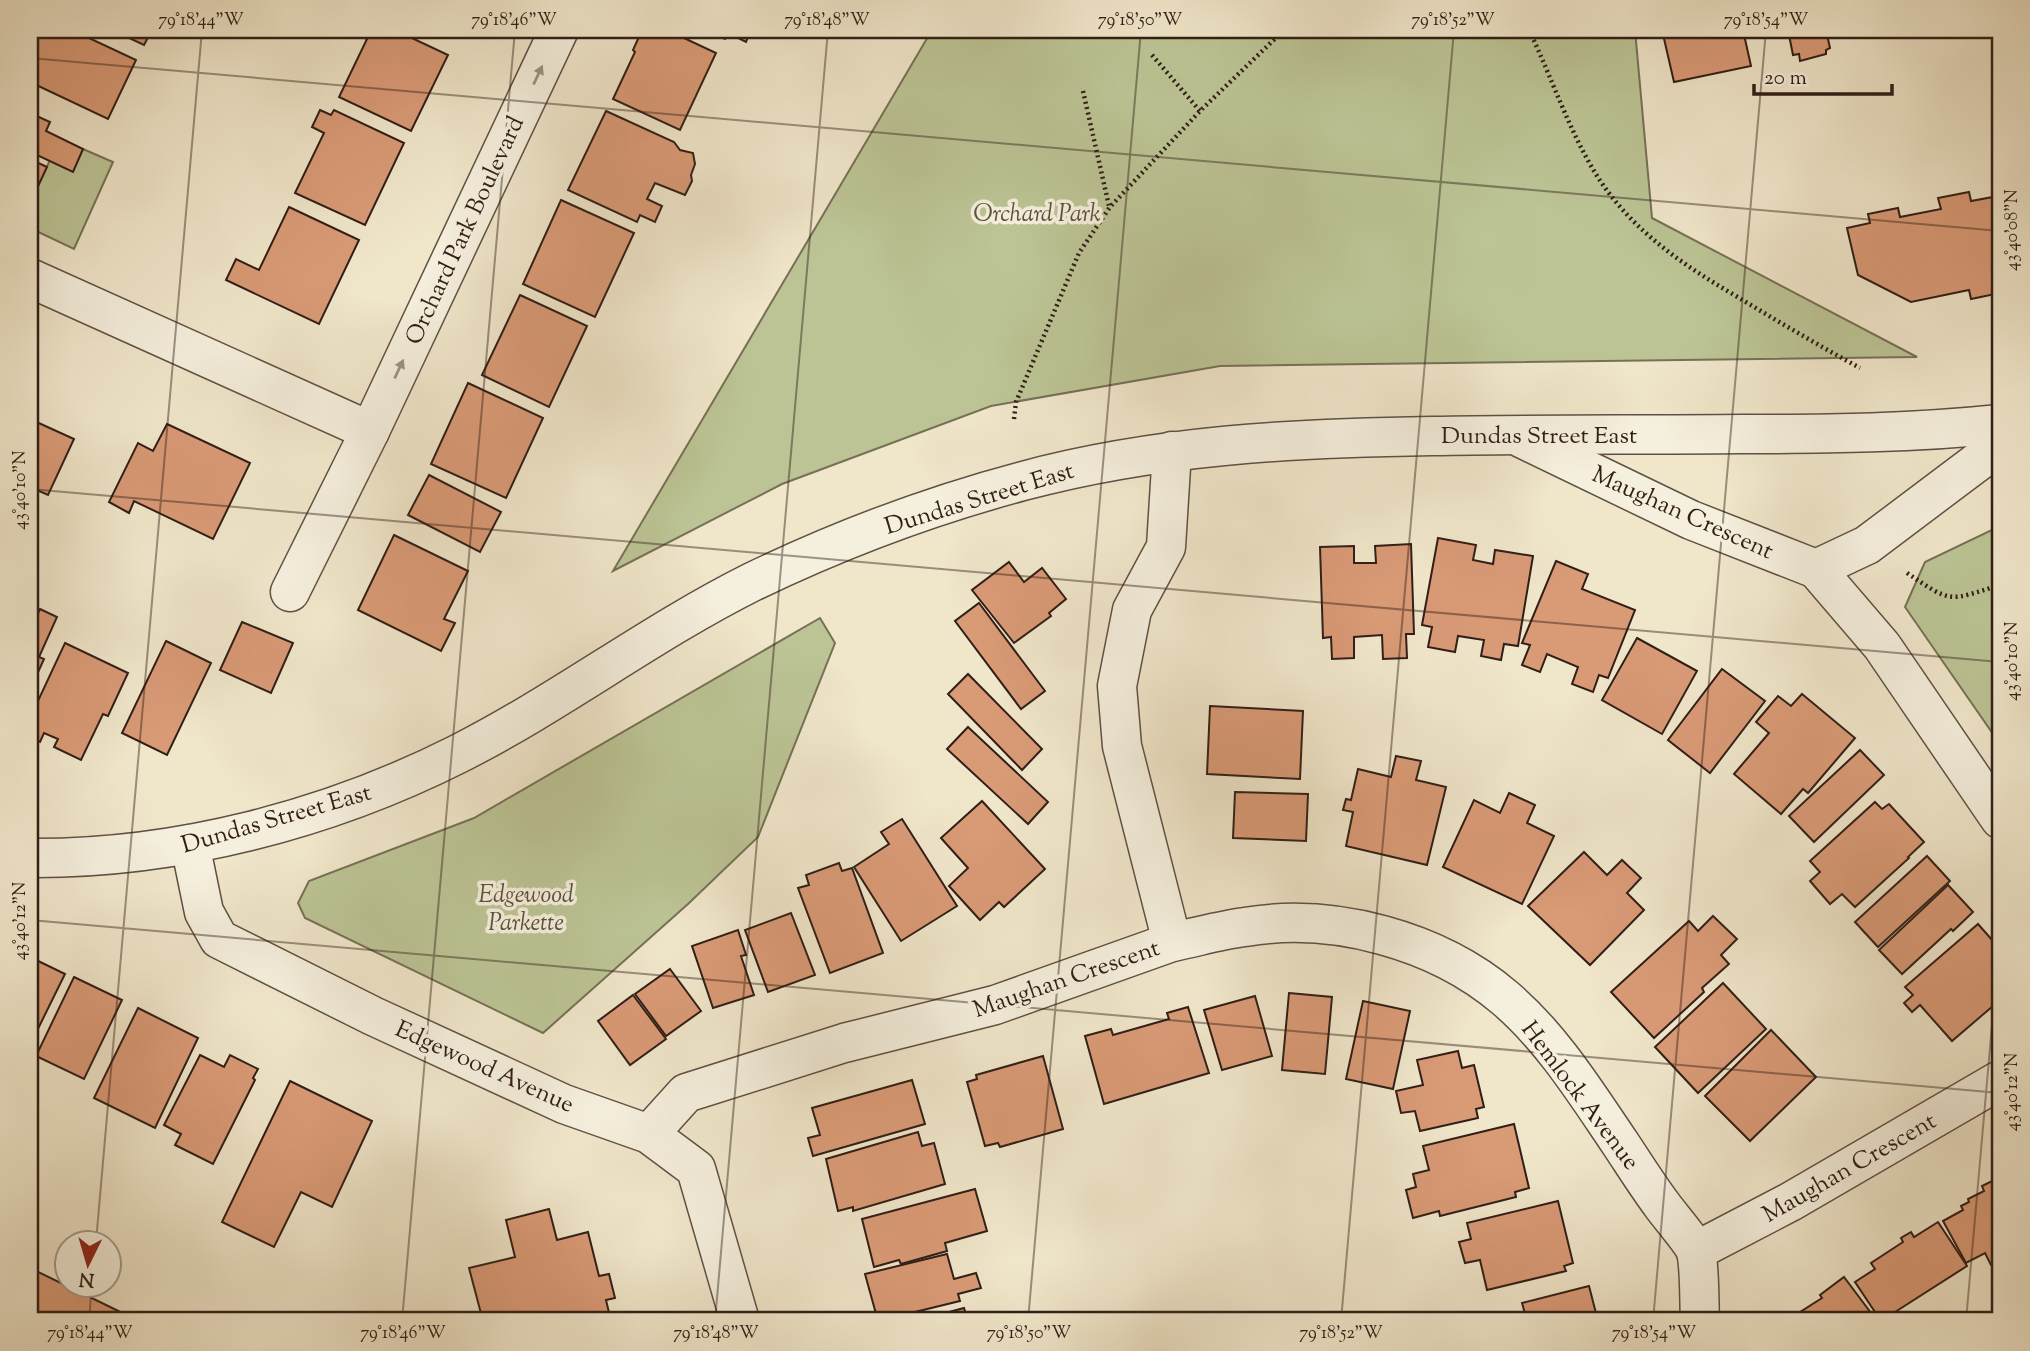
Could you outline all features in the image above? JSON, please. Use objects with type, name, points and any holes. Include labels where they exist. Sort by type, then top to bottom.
[{"type":"street","name":"Orchard Park Boulevard","points":[[290,592],[370,431],[559,30]]},
{"type":"street","points":[[30,278],[370,431]]},
{"type":"street","name":"Dundas Street East","points":[[30,858],[127,854],[190,845],[324,810],[396,783],[492,735],[751,583],[851,538],[939,504],[1027,479],[1171,451],[1328,438],[1513,434],[1863,434],[2000,424]]},
{"type":"street","name":"Maughan Crescent","points":[[1513,434],[1691,520],[1816,569],[1882,646],[2000,820]]},
{"type":"street","points":[[1816,569],[1867,545],[2000,445]]},
{"type":"street","name":"Maughan Crescent","points":[[649,1135],[686,1093],[844,1043],[995,1005],[1172,942],[1122,746],[1117,686],[1132,610],[1166,547],[1171,451]]},
{"type":"street","name":"Edgewood Avenue","points":[[190,845],[204,912],[219,939],[373,1016],[564,1104],[649,1135],[696,1169],[740,1321]]},
{"type":"street","name":"Hemlock Avenue","points":[[1172,942],[1247,926],[1307,923],[1350,928],[1391,937],[1432,953],[1473,975],[1504,998],[1544,1037],[1586,1092],[1659,1202],[1696,1251]]},
{"type":"street","name":"Maughan Crescent","points":[[1696,1251],[1790,1202],[2000,1080]]},
{"type":"street","points":[[1696,1251],[1700,1321]]},
{"type":"path","points":[[1014,418],[1016,402],[1079,253],[1110,206],[1200,110],[1284,30]]},
{"type":"path","points":[[1529,30],[1582,151],[1613,198],[1636,225],[1654,242],[1708,280],[1860,368]]},
{"type":"path","points":[[1152,55],[1200,110]]},
{"type":"path","points":[[1083,91],[1110,206]]},
{"type":"path","points":[[1907,573],[1938,594],[1952,598],[2000,585]]},
{"type":"green space","name":"Orchard Park","points":[[932,30],[1635,30],[1652,218],[1917,357],[1220,366],[991,406],[782,484],[613,571]]},
{"type":"green space","points":[[83,149],[113,162],[74,249],[30,228],[30,195],[33,196],[50,160],[73,171]]},
{"type":"green space","points":[[2000,526],[2000,744],[1905,607],[1925,562]]},
{"type":"green space","name":"Edgewood Parkette","points":[[820,618],[835,643],[758,837],[688,904],[543,1033],[305,918],[298,903],[309,881],[474,818]]},
{"type":"building","points":[[37,30],[72,30],[136,60],[108,119],[30,82],[30,45]]},
{"type":"building","points":[[112,30],[152,30],[144,45]]},
{"type":"building","points":[[355,30],[395,30],[448,55],[411,131],[339,97],[367,39],[353,33]]},
{"type":"building","points":[[642,30],[667,30],[716,53],[680,130],[613,99]]},
{"type":"building","points":[[706,30],[751,30],[746,42],[728,33],[725,39]]},
{"type":"building","points":[[1662,30],[1743,30],[1751,66],[1674,82]]},
{"type":"building","points":[[1788,30],[1826,30],[1830,48],[1826,50],[1826,54],[1800,61],[1799,54],[1793,55]]},
{"type":"building","points":[[320,110],[331,115],[334,110],[404,143],[365,225],[295,193],[324,133],[312,127]]},
{"type":"building","points":[[606,111],[674,142],[680,150],[693,153],[695,164],[692,181],[685,195],[655,183],[647,199],[662,206],[655,222],[640,215],[637,222],[568,190]]},
{"type":"building","points":[[30,113],[50,122],[46,131],[83,149],[73,172],[35,154],[32,160],[47,167],[33,197],[30,195]]},
{"type":"building","points":[[1969,192],[1971,201],[1993,197],[2000,230],[2000,293],[1971,299],[1969,290],[1911,302],[1858,275],[1847,228],[1870,223],[1868,214],[1898,208],[1900,217],[1941,209],[1938,198]]},
{"type":"building","points":[[561,200],[634,233],[595,317],[523,284]]},
{"type":"building","points":[[289,207],[359,240],[319,324],[226,280],[236,259],[259,270]]},
{"type":"building","points":[[520,295],[587,326],[549,407],[482,375]]},
{"type":"building","points":[[468,383],[543,418],[506,498],[431,464]]},
{"type":"building","points":[[30,419],[74,439],[48,495],[30,487]]},
{"type":"building","points":[[167,424],[250,463],[213,539],[134,501],[129,513],[109,502],[138,443],[153,451]]},
{"type":"building","points":[[429,475],[501,512],[480,552],[408,515]]},
{"type":"building","points":[[394,535],[468,571],[444,619],[455,623],[441,651],[358,610]]},
{"type":"building","points":[[1438,538],[1476,545],[1473,560],[1493,564],[1495,550],[1533,556],[1518,646],[1504,644],[1501,660],[1481,656],[1484,640],[1458,636],[1455,652],[1428,647],[1432,627],[1422,625]]},
{"type":"building","points":[[1411,544],[1414,634],[1406,634],[1407,658],[1383,659],[1382,635],[1354,637],[1354,658],[1332,659],[1331,637],[1323,638],[1320,547],[1354,546],[1354,563],[1376,563],[1375,546]]},
{"type":"building","points":[[1556,561],[1588,574],[1582,589],[1635,610],[1608,678],[1599,675],[1593,692],[1572,684],[1578,667],[1547,654],[1540,672],[1522,665],[1530,645],[1522,643]]},
{"type":"building","points":[[1009,562],[1024,582],[1042,568],[1066,599],[1049,613],[1051,616],[1014,643],[972,590]]},
{"type":"building","points":[[979,603],[1045,691],[1021,709],[955,621]]},
{"type":"building","points":[[40,609],[57,617],[39,657],[44,659],[35,679],[32,678],[30,682],[30,623],[33,624]]},
{"type":"building","points":[[242,622],[293,643],[271,693],[220,670]]},
{"type":"building","points":[[1637,638],[1697,671],[1662,734],[1602,700]]},
{"type":"building","points":[[166,641],[211,663],[167,755],[122,733]]},
{"type":"building","points":[[65,643],[128,673],[108,716],[103,714],[81,760],[54,747],[58,739],[44,733],[40,742],[30,737],[30,718]]},
{"type":"building","points":[[1722,669],[1765,701],[1710,773],[1668,740]]},
{"type":"building","points":[[968,674],[1042,749],[1022,770],[948,694]]},
{"type":"building","points":[[1802,694],[1855,738],[1808,793],[1803,789],[1781,814],[1734,774],[1769,733],[1756,722],[1778,696],[1791,706]]},
{"type":"building","points":[[1210,706],[1303,711],[1300,779],[1207,774]]},
{"type":"building","points":[[968,727],[1048,802],[1028,824],[947,749]]},
{"type":"building","points":[[1860,750],[1884,775],[1814,842],[1789,816]]},
{"type":"building","points":[[1396,756],[1421,761],[1416,780],[1446,787],[1427,865],[1346,846],[1353,812],[1343,810],[1346,799],[1351,800],[1358,769],[1391,777]]},
{"type":"building","points":[[1235,792],[1308,794],[1306,841],[1233,838]]},
{"type":"building","points":[[1509,793],[1535,805],[1527,823],[1554,836],[1522,904],[1443,867],[1474,800],[1500,813]]},
{"type":"building","points":[[982,801],[1045,869],[1004,907],[999,902],[980,920],[949,886],[968,868],[941,838]]},
{"type":"building","points":[[1875,802],[1882,809],[1889,804],[1924,842],[1855,907],[1842,894],[1830,904],[1810,881],[1820,872],[1810,861]]},
{"type":"building","points":[[902,819],[957,906],[901,941],[854,867],[889,844],[881,832]]},
{"type":"building","points":[[1584,852],[1607,875],[1622,860],[1641,878],[1627,893],[1644,910],[1590,965],[1528,906]]},
{"type":"building","points":[[1927,856],[1950,881],[1878,947],[1855,922]]},
{"type":"building","points":[[839,863],[842,871],[852,868],[883,953],[830,973],[798,888],[809,885],[806,875]]},
{"type":"building","points":[[1948,885],[1973,912],[1902,974],[1879,950]]},
{"type":"building","points":[[791,913],[815,975],[768,992],[745,930]]},
{"type":"building","points":[[1713,916],[1737,939],[1721,955],[1729,964],[1702,988],[1704,992],[1654,1038],[1611,992],[1689,921],[1698,931]]},
{"type":"building","points":[[1978,924],[2000,949],[2000,1000],[1952,1041],[1920,1005],[1912,1012],[1904,1003],[1913,995],[1905,987]]},
{"type":"building","points":[[738,930],[746,955],[741,956],[754,995],[713,1008],[692,946]]},
{"type":"building","points":[[30,957],[65,974],[30,1045]]},
{"type":"building","points":[[670,969],[701,1011],[666,1036],[635,994]]},
{"type":"building","points":[[74,977],[122,1000],[84,1079],[36,1056]]},
{"type":"building","points":[[1723,983],[1766,1029],[1698,1093],[1655,1047]]},
{"type":"building","points":[[1289,993],[1332,997],[1325,1074],[1282,1070]]},
{"type":"building","points":[[633,995],[666,1039],[630,1065],[598,1021]]},
{"type":"building","points":[[1255,996],[1272,1056],[1222,1070],[1204,1010]]},
{"type":"building","points":[[1363,1001],[1410,1011],[1393,1089],[1346,1079]]},
{"type":"building","points":[[1188,1007],[1209,1073],[1104,1104],[1085,1036],[1111,1029],[1113,1035],[1169,1019],[1167,1013]]},
{"type":"building","points":[[138,1008],[198,1038],[155,1128],[94,1098]]},
{"type":"building","points":[[1771,1030],[1816,1077],[1750,1141],[1705,1096]]},
{"type":"building","points":[[1458,1051],[1462,1068],[1474,1065],[1484,1107],[1476,1109],[1478,1118],[1420,1131],[1415,1111],[1401,1113],[1396,1091],[1423,1085],[1417,1060]]},
{"type":"building","points":[[200,1055],[224,1067],[230,1055],[258,1069],[213,1164],[175,1145],[181,1134],[164,1125]]},
{"type":"building","points":[[1043,1056],[1063,1129],[1000,1147],[998,1143],[985,1146],[967,1082],[977,1079],[976,1075]]},
{"type":"building","points":[[912,1080],[925,1124],[813,1156],[808,1138],[820,1135],[812,1108]]},
{"type":"building","points":[[290,1081],[372,1121],[332,1207],[301,1192],[274,1247],[222,1222]]},
{"type":"building","points":[[1514,1124],[1529,1188],[1515,1192],[1516,1197],[1440,1216],[1439,1211],[1413,1218],[1406,1190],[1416,1187],[1413,1174],[1429,1170],[1423,1146]]},
{"type":"building","points":[[918,1132],[922,1146],[934,1143],[945,1184],[853,1211],[853,1207],[838,1211],[826,1159]]},
{"type":"building","points":[[1998,1178],[2000,1261],[1991,1265],[1985,1253],[1966,1263],[1943,1221],[1963,1210],[1961,1206],[1969,1202],[1968,1199],[1984,1191],[1982,1186]]},
{"type":"building","points":[[975,1189],[987,1231],[945,1243],[947,1251],[901,1264],[899,1260],[874,1267],[862,1219]]},
{"type":"building","points":[[1558,1201],[1573,1263],[1564,1266],[1566,1271],[1487,1290],[1480,1260],[1465,1263],[1459,1242],[1471,1239],[1467,1223]]},
{"type":"building","points":[[549,1209],[557,1240],[588,1232],[599,1276],[609,1274],[615,1298],[606,1300],[611,1321],[483,1321],[469,1268],[515,1257],[506,1220]]},
{"type":"building","points":[[1938,1222],[1967,1266],[1881,1321],[1855,1282],[1875,1269],[1871,1263],[1903,1242],[1901,1238],[1911,1232],[1914,1237]]},
{"type":"building","points":[[947,1254],[954,1279],[976,1273],[981,1288],[958,1294],[960,1301],[878,1321],[865,1274]]},
{"type":"building","points":[[30,1268],[52,1279],[52,1298],[92,1298],[139,1321],[30,1321]]},
{"type":"building","points":[[1844,1277],[1877,1321],[1786,1321],[1822,1298],[1820,1295]]},
{"type":"building","points":[[1589,1286],[1598,1321],[1527,1321],[1522,1303]]},
{"type":"building","points":[[964,1308],[968,1321],[915,1321]]}]
